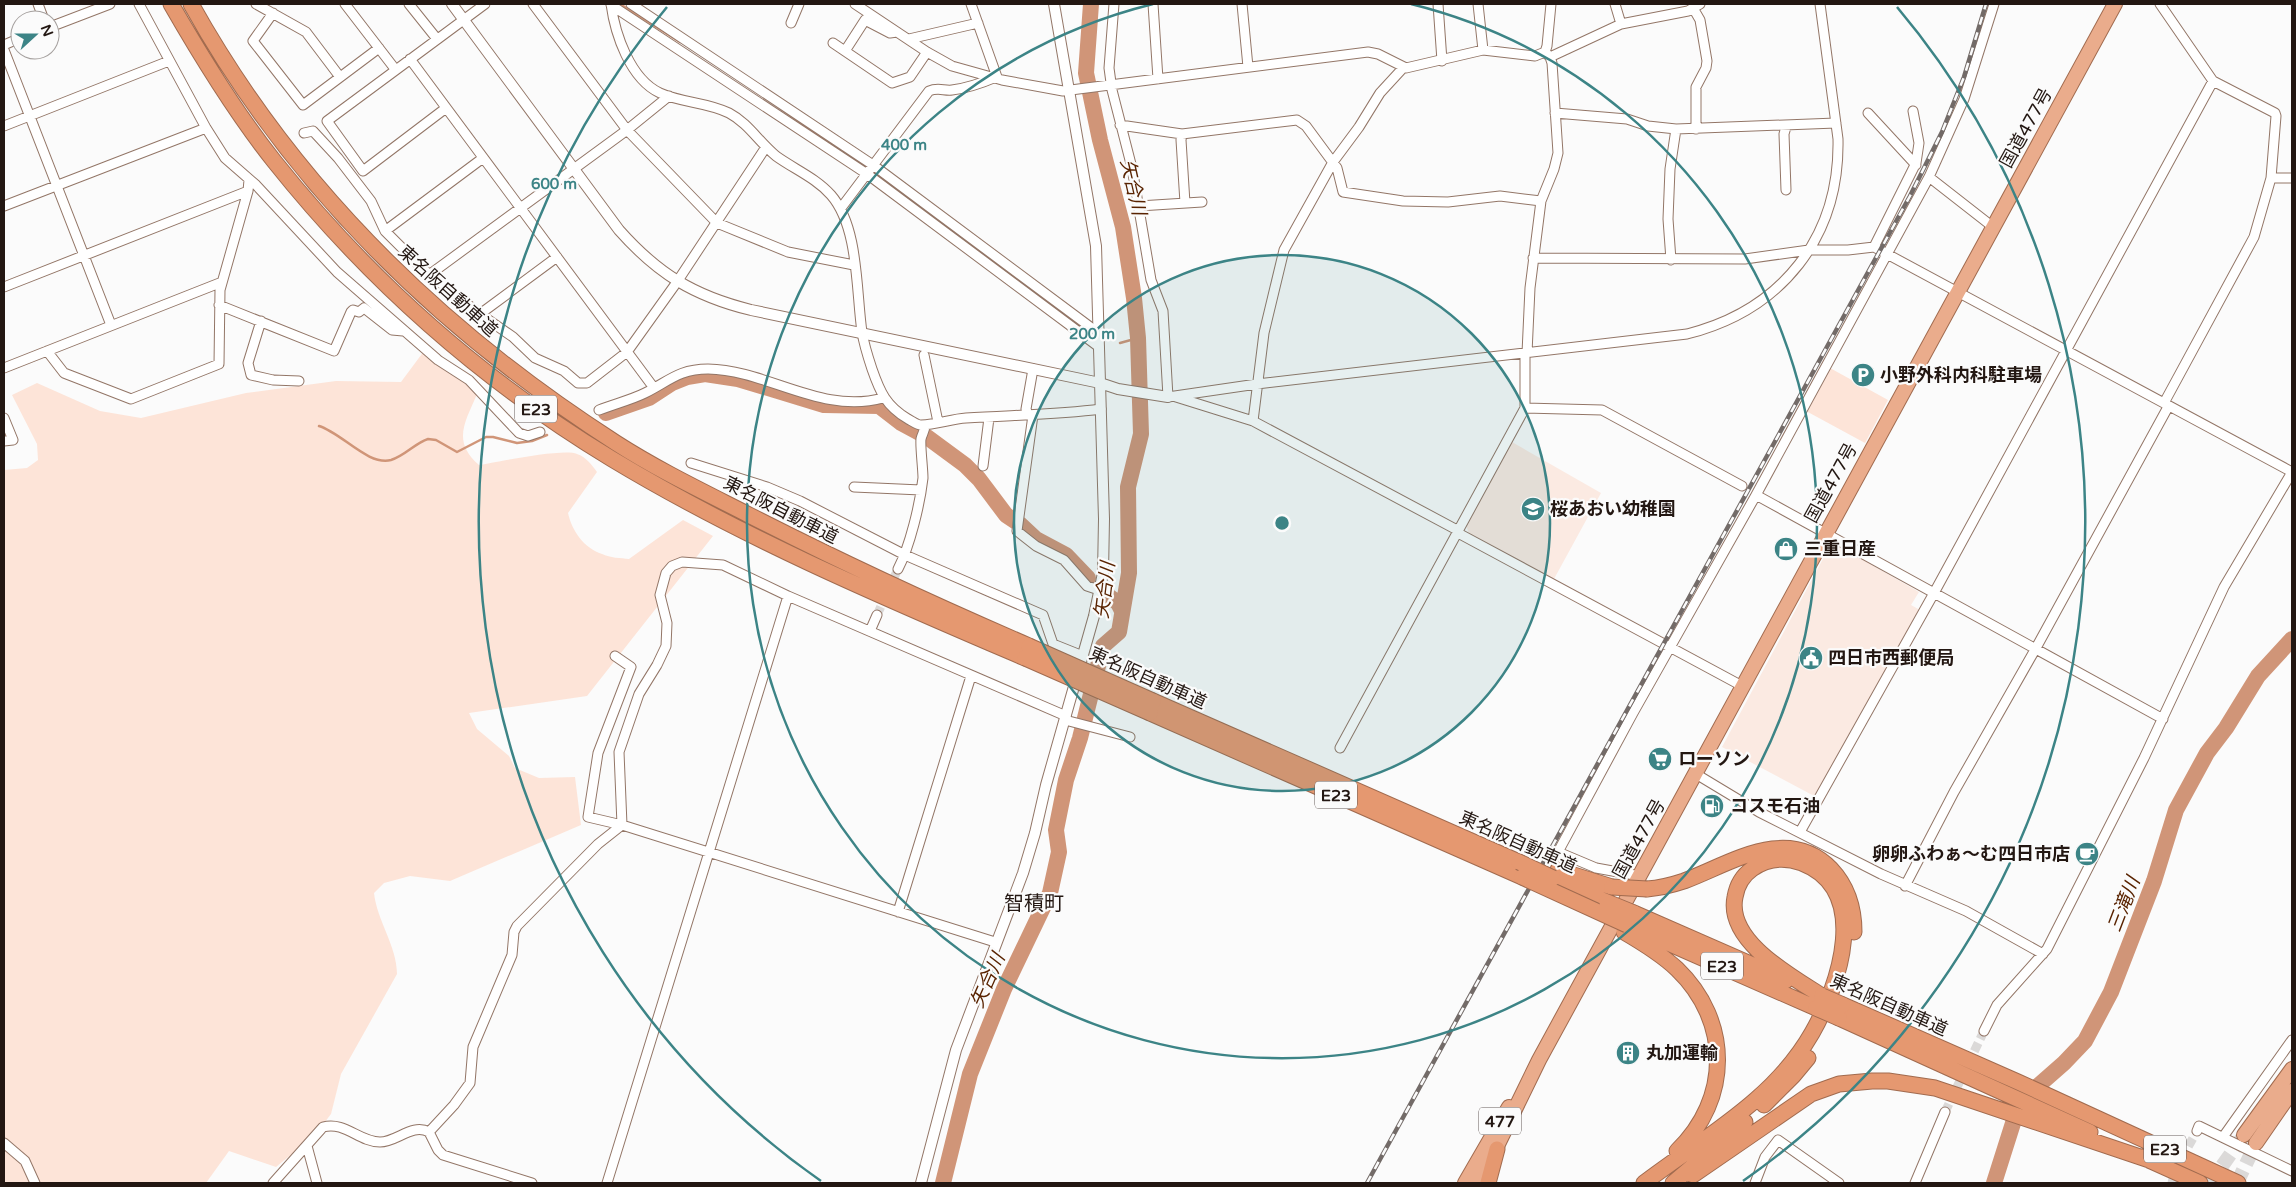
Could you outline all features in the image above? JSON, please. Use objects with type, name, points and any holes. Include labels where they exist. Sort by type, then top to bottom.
[{"type":"highway","name":"東名阪自動車道","points":[[171,4],[215,77],[249,127],[317,212],[351,250],[424,321],[500,383],[612,459],[720,520],[906,607],[1027,652]]},
{"type":"highway","name":"東名阪自動車道","points":[[191,4],[224,60],[263,119],[347,222],[440,312],[525,381],[618,444],[706,493],[1027,652],[1522,878],[1553,879],[1607,902],[1628,923]]},
{"type":"highway","name":"国道477号","points":[[1464,1183],[1644,882],[1696,774],[1825,533],[2115,4]]},
{"type":"highway","name":"東名阪自動車道","points":[[1151,707],[1521,860],[1628,923],[1819,1002],[2016,1089],[2092,1115],[2238,1183]]},
{"type":"highway","points":[[1553,879],[1612,887],[1644,882],[1683,881],[1752,853],[1780,848],[1792,849],[1816,858],[1836,874],[1849,897],[1854,924],[1852,952],[1845,983],[1833,1013],[1806,1060],[1776,1095],[1673,1183]]},
{"type":"highway","points":[[1645,1182],[1734,1118],[1770,1087],[1794,1060],[1811,1034],[1833,987],[1841,958],[1844,927],[1843,915],[1834,890],[1819,872],[1799,862],[1776,859],[1756,866],[1741,880],[1736,890],[1734,912],[1742,933],[1750,943],[1819,1002]]},
{"type":"highway","points":[[1628,923],[1689,982],[1708,1013],[1718,1049],[1714,1091],[1704,1118],[1688,1141],[1645,1182]]},
{"type":"highway","name":"国道477号","points":[[1479,1183],[1539,1060]]},
{"type":"highway","points":[[2292,1069],[2250,1139],[2292,1091]]},
{"type":"highway","points":[[1680,1183],[1799,1100],[1824,1088],[1839,1084],[1872,1081],[1912,1084],[1944,1091],[2006,1112],[2082,1133]]},
{"type":"highway","name":"東名阪自動車道","points":[[2016,1089],[2082,1133],[2152,1161],[2200,1183]]},
{"type":"highway","points":[[1488,1183],[1496,1150]]},
{"type":"street","points":[[60,23],[110,4]]},
{"type":"street","points":[[139,4],[206,128],[225,158],[249,180],[337,272],[438,360],[469,380],[519,433],[528,436],[540,432]]},
{"type":"street","points":[[256,4],[306,32],[340,76]]},
{"type":"street","points":[[345,4],[395,70]]},
{"type":"street","points":[[410,4],[437,39]]},
{"type":"street","points":[[452,4],[628,241],[677,282],[702,295],[735,306],[1100,383],[1118,389],[1170,397],[1253,420],[1624,621],[1670,649],[1744,687]]},
{"type":"street","points":[[446,108],[363,172],[326,121],[485,4]]},
{"type":"street","points":[[533,4],[627,130],[717,223],[788,252],[854,265]]},
{"type":"street","points":[[631,4],[1097,332]]},
{"type":"street","points":[[791,23],[799,4]]},
{"type":"street","points":[[856,4],[952,66],[997,77],[1002,80],[1063,91],[1368,52],[1378,54],[1403,68]]},
{"type":"street","points":[[971,4],[997,77]]},
{"type":"street","points":[[921,1183],[956,1050],[1023,873],[1068,719],[1100,590],[1105,549],[1097,332],[1096,246],[1073,89],[1054,4]]},
{"type":"street","points":[[1114,4],[1109,85],[1132,168],[1151,280],[1163,311],[1170,397]]},
{"type":"street","points":[[1152,4],[1158,79]]},
{"type":"street","points":[[1242,4],[1248,67]]},
{"type":"street","points":[[1438,4],[1442,61]]},
{"type":"street","points":[[1478,4],[1483,50]]},
{"type":"street","points":[[1340,748],[1525,408],[1526,353],[1533,258],[1541,201],[1557,160],[1555,113],[1547,55],[1551,4]]},
{"type":"street","points":[[1615,4],[1621,24]]},
{"type":"street","points":[[1170,397],[1257,384],[1670,336],[1713,326],[1739,315],[1766,297],[1788,277],[1809,250],[1825,220],[1834,190],[1838,158],[1836,123],[1820,4]]},
{"type":"street","points":[[1644,882],[1596,868],[1558,852],[1756,495],[1929,177],[1964,99],[1994,4]]},
{"type":"street","points":[[1905,886],[1959,784],[2036,648],[2254,238],[2271,178],[2275,113],[2213,81],[2160,4]]},
{"type":"street","points":[[611,5],[869,170],[1099,347]]},
{"type":"street","points":[[611,5],[625,52],[636,72],[652,88],[669,96],[706,104],[729,114],[746,126],[784,161],[821,185],[841,208],[849,228],[862,334],[883,398],[906,418],[920,425],[924,432],[920,490],[905,555],[898,568]]},
{"type":"street","points":[[1253,420],[1264,333],[1284,250],[1333,162],[1360,126],[1380,93],[1403,68],[1442,61],[1483,50],[1535,56],[1547,55],[1621,24],[1676,14],[1697,6],[1707,61],[1706,68],[1696,86],[1696,129]]},
{"type":"street","points":[[273,13],[253,41],[303,105],[379,48]]},
{"type":"street","points":[[845,51],[865,20],[890,33],[898,32]]},
{"type":"street","points":[[909,39],[978,22]]},
{"type":"street","points":[[833,43],[892,83],[910,77],[928,52]]},
{"type":"street","points":[[4,50],[111,325]]},
{"type":"street","points":[[410,59],[654,388]]},
{"type":"street","points":[[4,126],[169,61]]},
{"type":"street","points":[[841,208],[928,91],[936,88],[949,91],[973,86],[997,77]]},
{"type":"street","points":[[1800,832],[1934,593],[2213,81]]},
{"type":"street","points":[[429,275],[627,130],[669,96]]},
{"type":"street","points":[[1874,248],[1916,165],[1919,143],[1913,111]]},
{"type":"street","points":[[1555,113],[1627,119],[1648,126],[1676,129],[1786,127],[1836,123]]},
{"type":"street","points":[[1868,113],[1916,165]]},
{"type":"street","points":[[1120,125],[1182,134],[1296,120],[1306,126],[1337,168],[1342,192],[1403,201],[1448,202],[1500,196],[1541,201]]},
{"type":"street","points":[[1786,127],[1784,134],[1786,190]]},
{"type":"street","points":[[4,206],[206,128]]},
{"type":"street","points":[[1671,260],[1668,219],[1670,169],[1676,129]]},
{"type":"street","points":[[304,133],[313,131],[338,158],[371,201],[385,231],[429,275],[513,337],[535,358],[564,370],[578,383],[586,383],[627,352],[717,223],[766,146]]},
{"type":"street","points":[[1182,134],[1185,203]]},
{"type":"street","points":[[385,231],[483,158]]},
{"type":"street","points":[[1929,177],[1993,226]]},
{"type":"street","points":[[2271,178],[2292,178]]},
{"type":"street","points":[[47,351],[64,373],[131,399],[219,364],[222,282],[248,191],[249,180]]},
{"type":"street","points":[[4,286],[248,191]]},
{"type":"street","points":[[1139,206],[1202,202]]},
{"type":"street","points":[[1533,258],[1744,259],[1809,250],[1874,248],[2292,472],[2224,587],[2163,719],[2048,949],[1997,1005],[1984,1031]]},
{"type":"street","points":[[480,314],[557,257]]},
{"type":"street","points":[[4,368],[222,282]]},
{"type":"street","points":[[220,306],[334,351],[353,310],[359,312],[364,308],[392,330],[403,330]]},
{"type":"street","points":[[261,321],[248,362],[251,375],[273,380],[298,381]]},
{"type":"street","points":[[924,355],[938,422]]},
{"type":"street","points":[[1033,369],[1026,409],[1031,415],[1017,531],[1036,546],[1057,555],[1071,565],[1090,588],[1100,590]]},
{"type":"street","points":[[599,410],[636,397],[666,380],[686,372],[708,370],[736,372],[798,393],[826,399],[872,401],[883,398]]},
{"type":"street","points":[[1525,408],[1602,410],[1742,486]]},
{"type":"street","points":[[924,432],[938,422],[967,418],[1101,409]]},
{"type":"street","points":[[4,418],[13,440],[4,441]]},
{"type":"street","points":[[983,466],[989,418]]},
{"type":"street","points":[[691,463],[767,487],[905,555],[1043,615],[1053,644],[1083,656]]},
{"type":"street","points":[[854,487],[920,490]]},
{"type":"street","points":[[1756,495],[2163,719]]},
{"type":"street","points":[[622,825],[619,752],[641,690],[655,670],[666,646],[667,623],[660,595],[663,581],[672,566],[682,562],[723,565],[788,596],[1068,719],[1130,737]]},
{"type":"street","points":[[607,1183],[788,596]]},
{"type":"street","points":[[870,631],[877,615]]},
{"type":"street","points":[[615,656],[631,667],[598,753],[588,817],[622,825],[996,942]]},
{"type":"street","points":[[898,912],[971,676]]},
{"type":"street","points":[[615,708],[632,713]]},
{"type":"street","points":[[1696,774],[1759,812],[1905,886],[1966,911],[2043,954]]},
{"type":"street","points":[[429,1132],[454,1105],[470,1082],[473,1047],[512,955],[514,932],[517,926],[598,844],[622,825]]},
{"type":"street","points":[[2223,1137],[2292,1040]]},
{"type":"street","points":[[1915,1183],[1945,1112]]},
{"type":"street","points":[[273,1183],[307,1146],[320,1128],[326,1126],[349,1129],[370,1140],[380,1142],[415,1129],[429,1132]]},
{"type":"street","points":[[2197,1130],[2199,1126],[2292,1170]]},
{"type":"street","points":[[429,1132],[438,1150],[443,1155],[532,1183]]},
{"type":"street","points":[[1755,1183],[1765,1157],[1778,1140],[1839,1183]]},
{"type":"street","points":[[4,1143],[25,1162],[36,1183]]},
{"type":"street","points":[[307,1146],[317,1183]]},
{"type":"shaded area","points":[[427,347],[477,394],[465,422],[463,439],[465,448],[479,465],[545,454],[570,453],[583,457],[593,467],[597,472],[568,513],[572,526],[590,548],[608,556],[629,559],[683,520],[713,536],[587,696],[469,713],[477,729],[509,756],[515,768],[539,778],[575,777],[581,825],[450,881],[410,876],[384,883],[374,893],[379,914],[394,953],[397,974],[341,1074],[331,1114],[315,1135],[276,1167],[229,1151],[206,1183],[4,1183],[4,470],[27,468],[38,460],[37,444],[12,395],[37,383],[100,411],[141,418],[246,393],[336,381],[401,382]]},
{"type":"shaded area","points":[[1830,368],[1888,400],[1865,443],[1806,411]]},
{"type":"shaded area","name":"桜あおい幼稚園","points":[[1512,442],[1601,493],[1554,579],[1469,534],[1466,525]]},
{"type":"shaded area","points":[[1832,542],[1919,592],[1911,605],[1920,610],[1816,797],[1722,747]]},
{"type":"waterway","points":[[620,4],[680,42]]},
{"type":"waterway","name":"矢合川","points":[[943,1183],[970,1074],[1004,989],[1050,893],[1059,852],[1056,830],[1066,780],[1080,738],[1103,646],[1119,632],[1129,573],[1128,487],[1141,434],[1138,338],[1123,227],[1100,140],[1086,73],[1091,4]]},
{"type":"waterway","points":[[780,108],[839,150]]},
{"type":"waterway","points":[[927,213],[1087,330]]},
{"type":"waterway","points":[[1120,343],[1138,338]]},
{"type":"waterway","points":[[606,413],[649,398],[672,383],[687,377],[705,374],[738,379],[824,405],[879,406],[901,423],[927,437],[965,465],[979,479],[1006,515],[1021,525],[1036,539],[1066,555],[1088,578]]},
{"type":"waterway","points":[[319,426],[337,435],[364,454],[382,461],[396,458],[428,439],[436,440],[457,452],[486,437],[517,443],[532,441],[547,435]]},
{"type":"waterway","points":[[1107,595],[1118,603],[1122,611]]},
{"type":"waterway","name":"三滝川","points":[[1994,1183],[2014,1120],[2031,1092],[2064,1063],[2085,1041],[2111,992],[2154,881],[2176,810],[2207,753],[2226,728],[2258,676],[2292,639]]},
{"type":"tunnel","points":[[877,615],[898,569]]},
{"type":"tunnel","points":[[1945,1112],[1984,1031]]},
{"type":"tunnel","points":[[2172,1183],[2175,1170],[2197,1131]]},
{"type":"tunnel","points":[[2210,1183],[2244,1135]]},
{"type":"tunnel","points":[[2237,1183],[2256,1143]]},
{"type":"railway","points":[[1367,1183],[1910,196],[1942,132],[1964,77],[1986,4]]},
{"type":"place","name":"小野外科内科駐車場","points":[[1863,375]]},
{"type":"place","name":"桜あおい幼稚園","points":[[1533,509]]},
{"type":"place","name":"三重日産","points":[[1786,549]]},
{"type":"place","name":"四日市西郵便局","points":[[1811,658]]},
{"type":"place","name":"ローソン","points":[[1660,759]]},
{"type":"place","name":"コスモ石油","points":[[1712,806]]},
{"type":"place","name":"卵卵ふわぁ～む四日市店","points":[[2087,854]]},
{"type":"place","name":"丸加運輸","points":[[1628,1053]]},
{"type":"district","name":"智積町","points":[[1034,903]]}]
